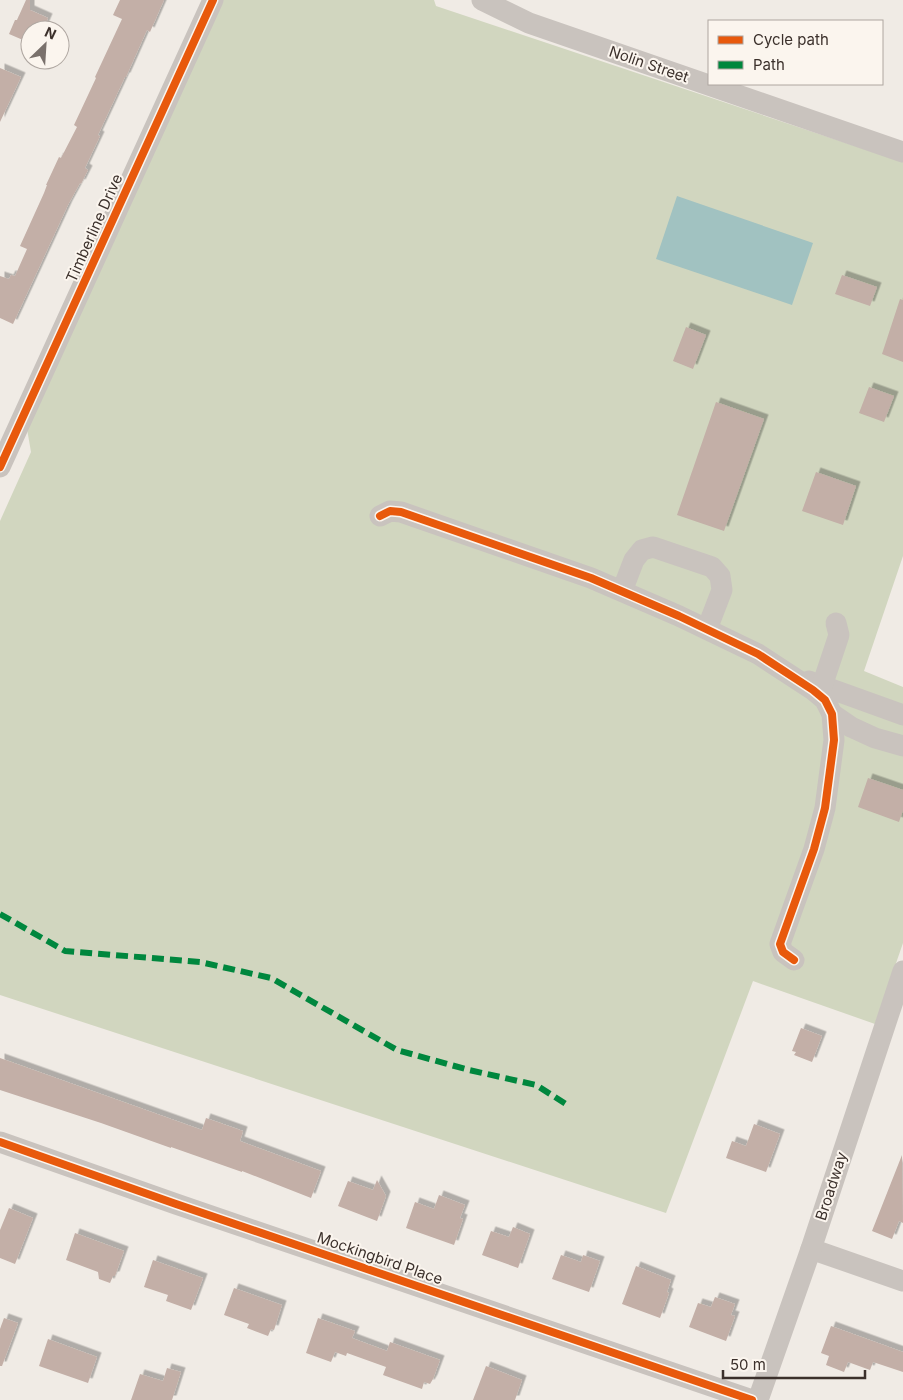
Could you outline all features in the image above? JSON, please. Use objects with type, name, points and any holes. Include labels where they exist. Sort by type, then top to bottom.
[{"type":"street","name":"Timberline Drive","points":[[0,467],[6,436],[212,0]]},
{"type":"street","name":"Nolin Street","points":[[482,0],[529,22],[708,84]]},
{"type":"street","name":"Nolin Street","points":[[710,85],[903,152]]},
{"type":"street","points":[[380,516],[390,511],[401,512],[591,578],[622,591],[758,654],[813,690],[824,700],[832,714],[850,727],[875,738],[903,746]]},
{"type":"street","points":[[622,591],[634,560],[642,550],[653,547],[712,567],[720,576],[722,590],[707,629]]},
{"type":"street","points":[[822,686],[839,635],[836,623]]},
{"type":"street","points":[[784,671],[903,715]]},
{"type":"street","points":[[794,960],[783,952],[780,944],[814,849],[825,808],[834,740],[832,714]]},
{"type":"street","name":"Broadway","points":[[758,1400],[898,1004],[903,970]]},
{"type":"street","name":"Mockingbird Place","points":[[0,1142],[176,1204],[752,1400]]},
{"type":"street","points":[[810,1249],[903,1281]]},
{"type":"green space","points":[[222,0],[434,0],[436,6],[903,162],[903,556],[864,671],[903,687],[903,943],[875,1024],[753,981],[666,1213],[0,995],[0,521],[31,452],[27,429]]},
{"type":"water","points":[[677,196],[813,243],[792,305],[656,259]]},
{"type":"building","points":[[26,0],[30,0],[30,10],[48,18],[47,20],[20,20],[20,39],[9,34],[15,20],[17,20]]},
{"type":"building","points":[[120,0],[164,0],[150,32],[147,30],[98,135],[100,136],[85,168],[88,170],[68,205],[13,324],[0,318],[0,276],[9,279],[11,275],[15,276],[27,249],[20,246],[59,157],[61,158],[77,127],[74,125],[122,19],[113,15]]},
{"type":"building","points":[[0,68],[21,77],[0,122]]},
{"type":"building","points":[[842,275],[877,287],[870,306],[835,294]]},
{"type":"building","points":[[900,299],[903,300],[903,362],[882,354]]},
{"type":"building","points":[[686,327],[706,335],[693,369],[673,361]]},
{"type":"building","points":[[869,387],[894,396],[884,422],[859,413]]},
{"type":"building","points":[[716,402],[764,419],[724,531],[677,515]]},
{"type":"building","points":[[816,472],[856,486],[843,525],[802,511]]},
{"type":"building","points":[[868,778],[903,790],[903,810],[899,822],[858,807]]},
{"type":"building","points":[[801,1028],[822,1036],[812,1062],[794,1055],[796,1052],[792,1051]]},
{"type":"building","points":[[0,1058],[202,1130],[206,1118],[243,1131],[240,1141],[321,1171],[311,1198],[242,1171],[0,1090]]},
{"type":"building","points":[[754,1124],[780,1134],[766,1172],[726,1158],[732,1141],[746,1146]]},
{"type":"building","points":[[902,1155],[903,1223],[899,1221],[892,1239],[872,1231]]},
{"type":"building","points":[[377,1180],[386,1196],[377,1221],[338,1206],[348,1181],[373,1190]]},
{"type":"building","points":[[439,1195],[465,1205],[460,1218],[463,1219],[454,1245],[406,1228],[415,1202],[434,1209]]},
{"type":"building","points":[[9,1208],[33,1218],[15,1264],[0,1258],[0,1230]]},
{"type":"building","points":[[513,1227],[530,1234],[518,1268],[482,1255],[491,1231],[509,1237]]},
{"type":"building","points":[[75,1233],[124,1251],[115,1276],[113,1276],[110,1283],[99,1279],[98,1272],[66,1260]]},
{"type":"building","points":[[561,1255],[581,1262],[583,1255],[600,1261],[589,1292],[552,1279]]},
{"type":"building","points":[[153,1260],[203,1278],[191,1310],[166,1301],[168,1295],[144,1287]]},
{"type":"building","points":[[636,1266],[671,1280],[667,1292],[669,1293],[660,1318],[622,1304]]},
{"type":"building","points":[[234,1288],[282,1305],[274,1330],[271,1329],[268,1336],[247,1328],[249,1324],[224,1315]]},
{"type":"building","points":[[715,1297],[735,1304],[731,1315],[735,1316],[726,1341],[689,1327],[698,1303],[711,1307]]},
{"type":"building","points":[[4,1318],[18,1323],[2,1366],[0,1366],[0,1329]]},
{"type":"building","points":[[318,1318],[355,1331],[352,1338],[387,1351],[390,1342],[440,1360],[433,1379],[430,1384],[424,1382],[422,1389],[383,1375],[386,1367],[347,1353],[346,1356],[335,1352],[331,1362],[306,1353]]},
{"type":"building","points":[[831,1326],[903,1352],[903,1372],[873,1362],[870,1370],[848,1362],[844,1372],[826,1365],[829,1356],[821,1353]]},
{"type":"building","points":[[48,1339],[97,1357],[88,1383],[39,1366]]},
{"type":"building","points":[[486,1366],[522,1380],[515,1400],[473,1400]]},
{"type":"building","points":[[167,1368],[181,1372],[172,1400],[131,1400],[140,1374],[163,1381]]},
{"type":"marked path","points":[[0,914],[65,951],[200,962],[271,978],[397,1050],[469,1070],[536,1085],[569,1106]]},
{"type":"cycle path","points":[[0,467],[213,0]]},
{"type":"cycle path","points":[[380,516],[390,511],[401,512],[591,578],[679,616],[758,654],[825,700],[832,714],[834,740],[825,808],[814,849],[780,944],[783,952],[794,960]]},
{"type":"cycle path","points":[[0,1142],[176,1204],[752,1400]]}]
